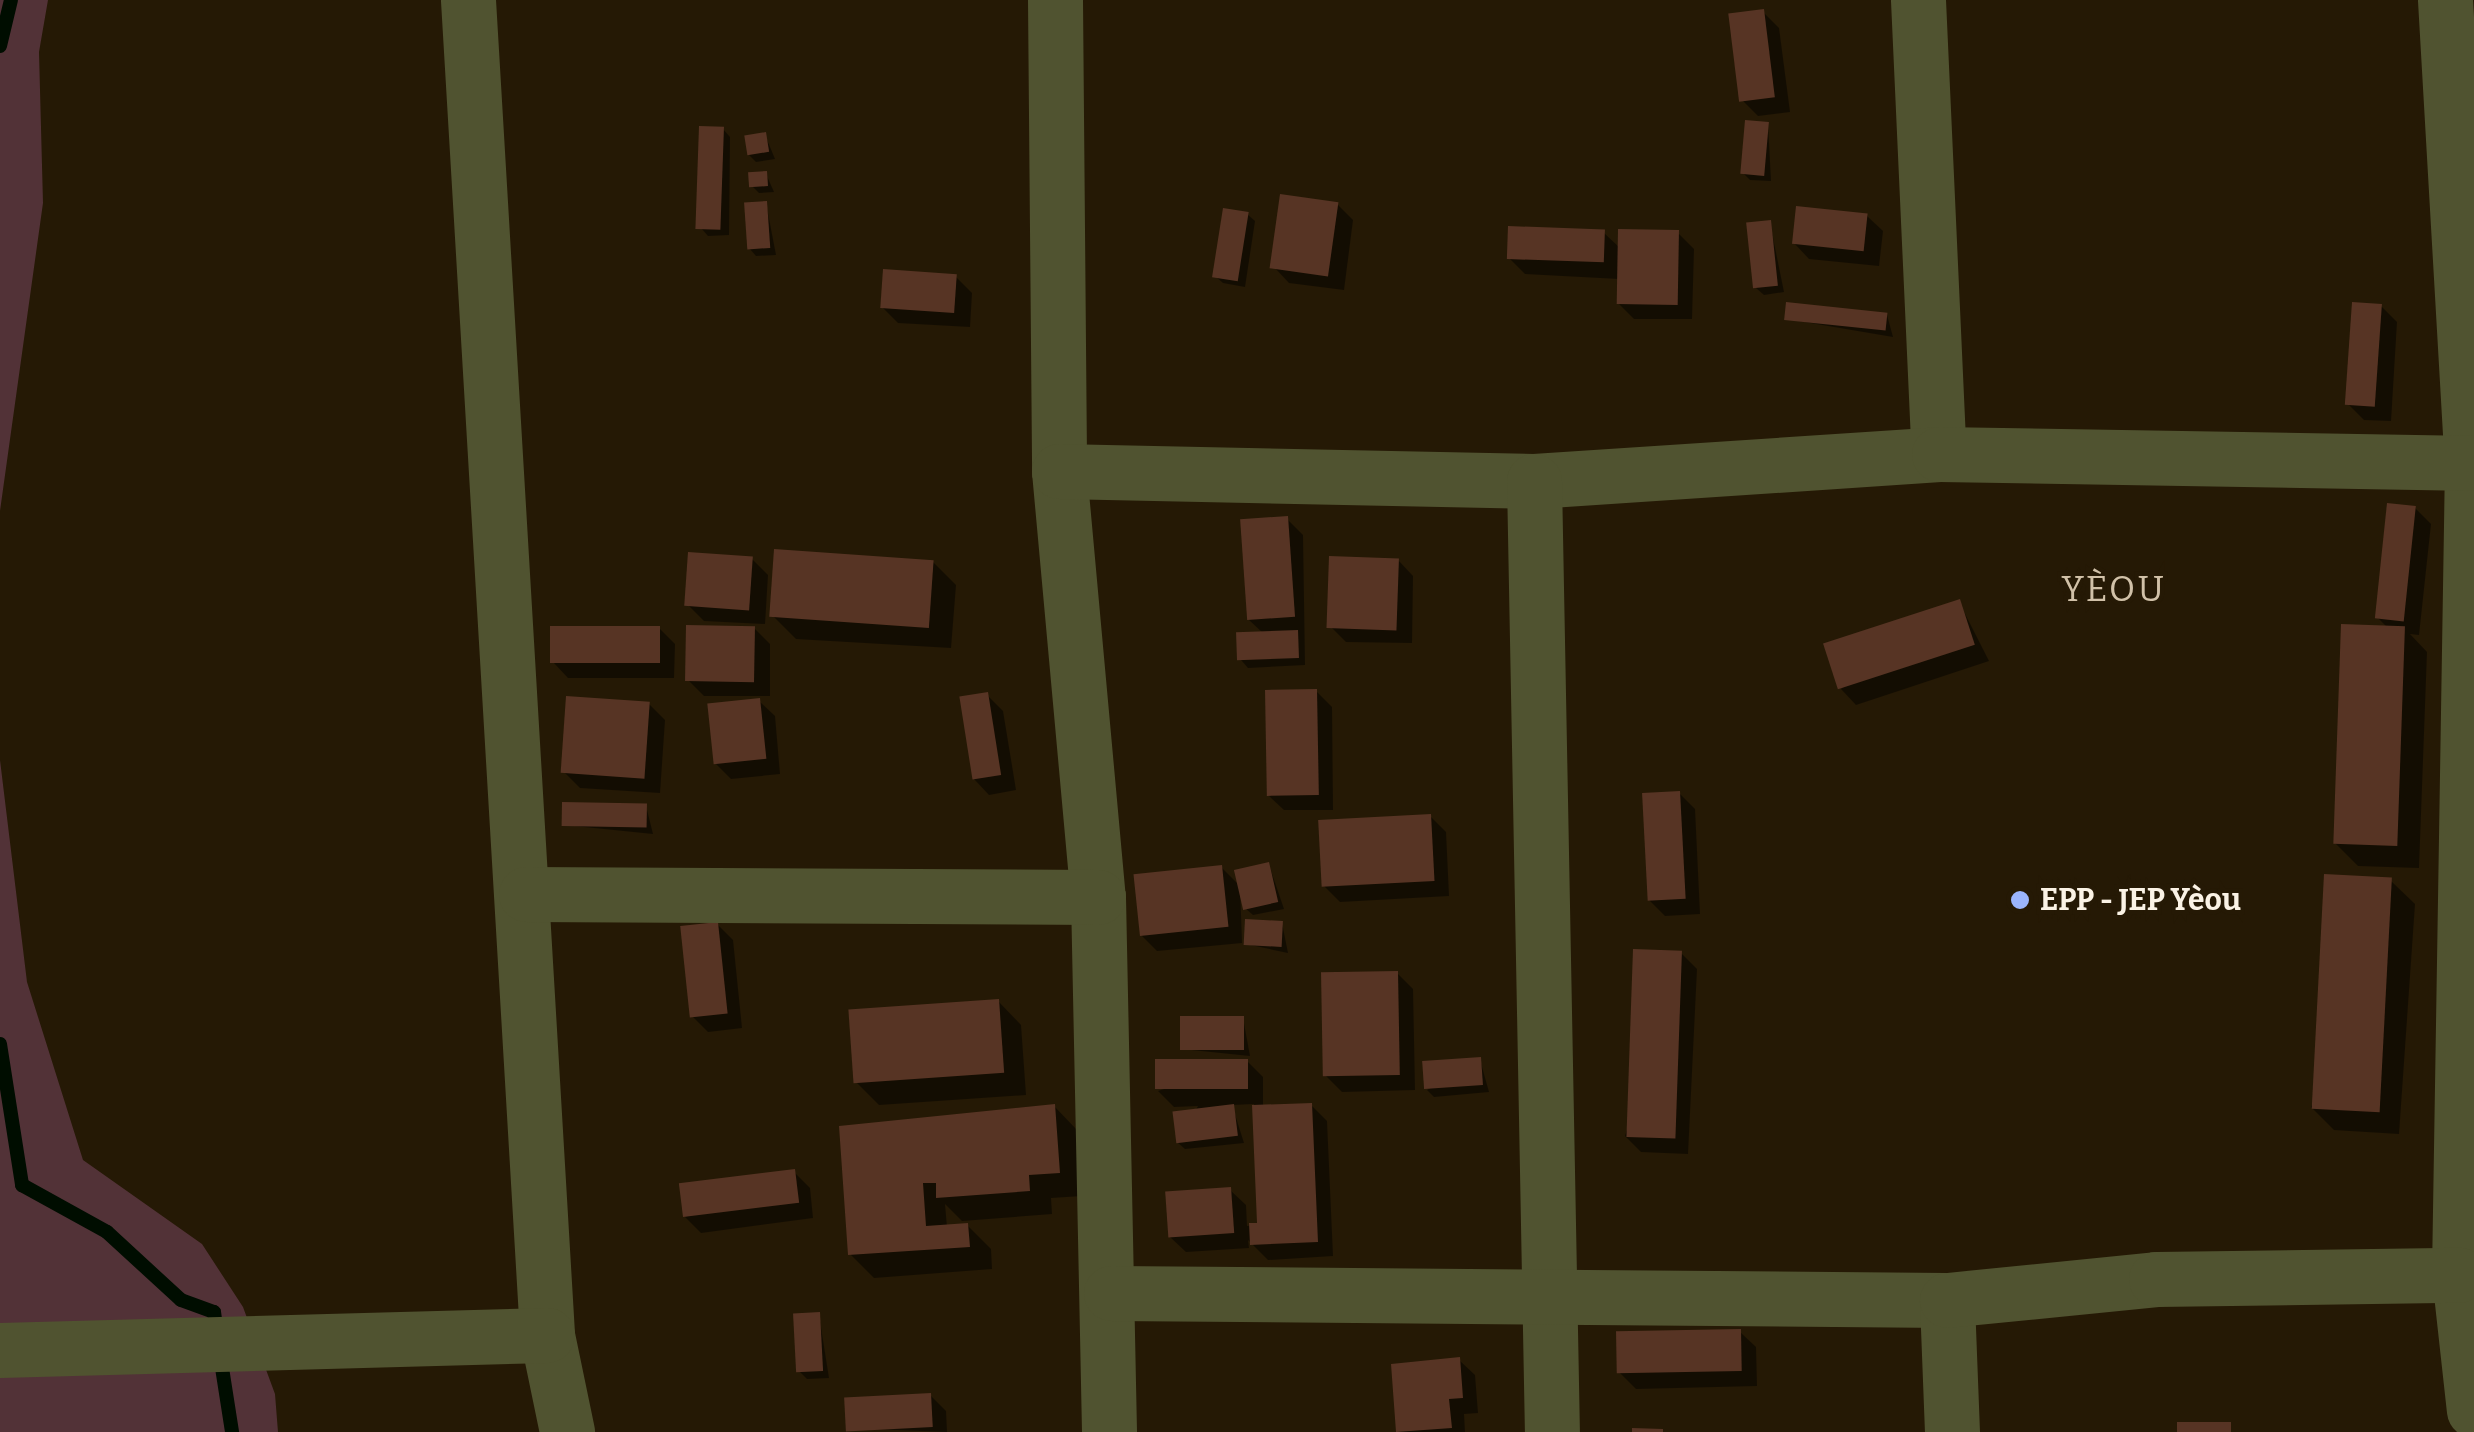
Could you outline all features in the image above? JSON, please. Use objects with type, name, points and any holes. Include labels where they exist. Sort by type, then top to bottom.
[{"type":"street","points":[[468,0],[526,894],[548,1335],[568,1432]]},
{"type":"street","points":[[1055,0],[1059,470],[1098,897],[1110,1293],[1109,1432]]},
{"type":"street","points":[[1918,0],[1939,454]]},
{"type":"street","points":[[2445,0],[2473,464],[2459,1275],[2474,1410]]},
{"type":"street","points":[[1059,470],[1534,481],[1939,454],[2473,464]]},
{"type":"street","points":[[1534,481],[1552,1432]]},
{"type":"street","points":[[526,894],[1098,897]]},
{"type":"street","points":[[1110,1293],[1547,1290],[1947,1300],[2156,1279],[2459,1275]]},
{"type":"street","points":[[1947,1300],[1952,1432]]},
{"type":"street","points":[[0,1350],[221,1350],[548,1335]]},
{"type":"shaded area","points":[[0,0],[48,0],[39,52],[43,203],[0,511]]},
{"type":"shaded area","points":[[0,760],[27,982],[83,1160],[202,1244],[243,1307],[275,1394],[278,1432],[0,1432]]},
{"type":"building","points":[[1764,9],[1775,97],[1739,102],[1728,13]]},
{"type":"building","points":[[1745,120],[1769,122],[1764,176],[1740,174]]},
{"type":"building","points":[[699,126],[724,127],[720,230],[695,229]]},
{"type":"building","points":[[766,132],[769,152],[747,155],[744,135]]},
{"type":"building","points":[[767,171],[768,186],[749,187],[748,172]]},
{"type":"building","points":[[1280,194],[1338,202],[1328,276],[1270,268]]},
{"type":"building","points":[[767,201],[770,248],[747,249],[744,203]]},
{"type":"building","points":[[1796,206],[1868,214],[1864,251],[1792,244]]},
{"type":"building","points":[[1223,208],[1249,212],[1238,281],[1212,277]]},
{"type":"building","points":[[1771,220],[1778,286],[1753,288],[1746,223]]},
{"type":"building","points":[[1508,226],[1605,229],[1604,262],[1507,259]]},
{"type":"building","points":[[1618,229],[1679,230],[1678,305],[1617,304]]},
{"type":"building","points":[[883,269],[957,274],[954,313],[880,308]]},
{"type":"building","points":[[1786,302],[1887,313],[1886,331],[1784,320]]},
{"type":"building","points":[[2352,302],[2382,304],[2375,407],[2345,405]]},
{"type":"building","points":[[2387,503],[2416,506],[2404,621],[2375,618]]},
{"type":"building","points":[[1288,516],[1295,617],[1247,620],[1240,519]]},
{"type":"building","points":[[774,549],[934,560],[929,628],[769,617]]},
{"type":"building","points":[[688,552],[753,557],[749,610],[684,606]]},
{"type":"building","points":[[1329,556],[1399,558],[1396,630],[1326,628]]},
{"type":"building","points":[[1960,599],[1975,645],[1838,689],[1823,643]]},
{"type":"building","points":[[2341,624],[2405,626],[2397,846],[2333,844]]},
{"type":"building","points":[[686,625],[755,626],[754,682],[685,681]]},
{"type":"building","points":[[550,626],[660,626],[660,663],[550,663]]},
{"type":"building","points":[[1298,630],[1299,658],[1237,660],[1236,632]]},
{"type":"building","points":[[1317,689],[1319,795],[1267,796],[1265,690]]},
{"type":"building","points":[[988,692],[1001,775],[972,780],[959,697]]},
{"type":"building","points":[[566,696],[650,702],[644,779],[561,773]]},
{"type":"building","points":[[760,698],[766,759],[714,764],[707,704]]},
{"type":"building","points":[[1680,791],[1686,899],[1648,901],[1642,793]]},
{"type":"building","points":[[562,802],[647,803],[647,827],[562,826]]},
{"type":"building","points":[[1431,814],[1435,881],[1322,887],[1318,820]]},
{"type":"building","points":[[1269,862],[1278,902],[1243,910],[1234,870]]},
{"type":"building","points":[[1222,865],[1228,927],[1140,936],[1133,874]]},
{"type":"building","points":[[2324,874],[2392,878],[2380,1112],[2312,1109]]},
{"type":"building","points":[[1245,919],[1283,921],[1282,947],[1244,945]]},
{"type":"building","points":[[718,922],[728,1013],[690,1017],[680,926]]},
{"type":"building","points":[[1633,949],[1682,951],[1675,1139],[1626,1137]]},
{"type":"building","points":[[1398,971],[1400,1075],[1323,1076],[1321,972]]},
{"type":"building","points":[[999,999],[1004,1073],[854,1083],[848,1010]]},
{"type":"building","points":[[1180,1016],[1244,1016],[1244,1050],[1180,1050]]},
{"type":"building","points":[[1481,1057],[1483,1085],[1424,1089],[1422,1061]]},
{"type":"building","points":[[1155,1059],[1248,1059],[1248,1089],[1155,1089]]},
{"type":"building","points":[[1312,1103],[1318,1242],[1250,1245],[1249,1223],[1257,1223],[1252,1105]]},
{"type":"building","points":[[1055,1104],[1060,1173],[1029,1175],[1030,1191],[936,1198],[936,1183],[923,1183],[926,1226],[968,1223],[970,1247],[848,1255],[839,1126]]},
{"type":"building","points":[[1234,1104],[1238,1136],[1176,1143],[1172,1112]]},
{"type":"building","points":[[795,1169],[799,1203],[683,1217],[679,1183]]},
{"type":"building","points":[[1231,1187],[1234,1233],[1168,1237],[1165,1192]]},
{"type":"building","points":[[820,1312],[823,1371],[796,1372],[793,1313]]},
{"type":"building","points":[[1741,1329],[1742,1371],[1617,1373],[1616,1331]]},
{"type":"building","points":[[1460,1357],[1463,1398],[1449,1399],[1452,1428],[1396,1432],[1391,1364]]},
{"type":"building","points":[[931,1393],[933,1427],[846,1432],[844,1398]]},
{"type":"building","points":[[2177,1422],[2231,1422],[2231,1432],[2177,1432]]},
{"type":"building","points":[[1632,1428],[1663,1429],[1663,1432],[1632,1432]]},
{"type":"waterway","points":[[0,46],[11,0]]},
{"type":"waterway","points":[[0,1044],[22,1185],[107,1232],[181,1300],[214,1312],[217,1334]]},
{"type":"waterway","points":[[220,1355],[232,1432]]},
{"type":"place","name":"EPP - JEP Yèou","points":[[2020,900]]},
{"type":"district","name":"YÈOU","points":[[2114,589]]}]
